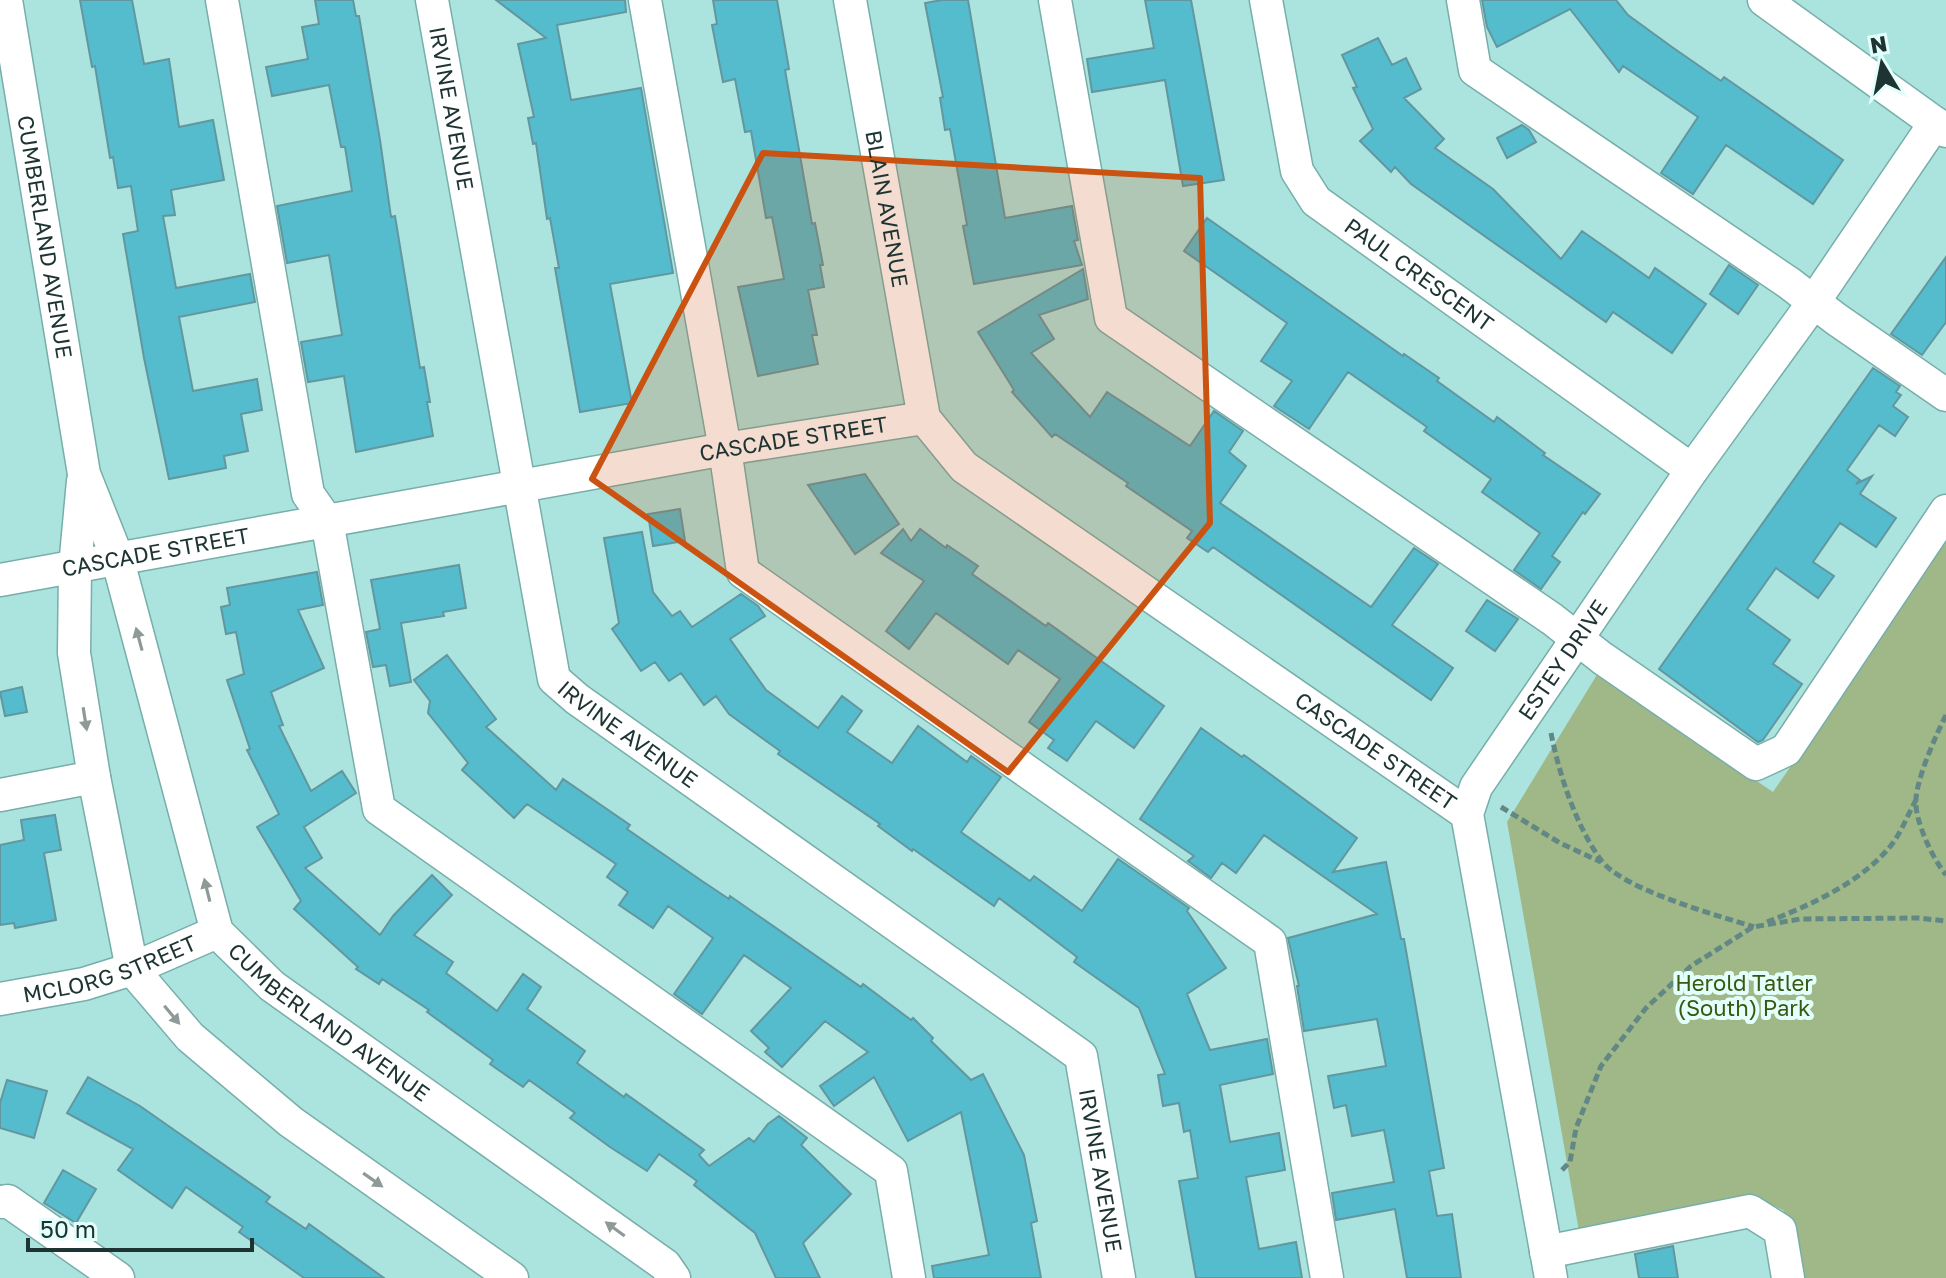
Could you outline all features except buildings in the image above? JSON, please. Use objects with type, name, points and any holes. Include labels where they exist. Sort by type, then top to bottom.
[{"type":"street","name":"CUMBERLAND AVENUE","points":[[6,0],[84,474],[117,557],[217,932],[272,986],[665,1265],[674,1278]]},
{"type":"street","points":[[222,0],[308,494],[327,521],[379,809],[891,1171],[909,1278]]},
{"type":"street","name":"IRVINE AVENUE","points":[[432,0],[554,679],[590,708],[1081,1056],[1119,1278]]},
{"type":"street","points":[[645,0],[725,449],[743,572],[1270,942],[1327,1278]]},
{"type":"street","name":"BLAIN AVENUE","points":[[850,0],[924,418]]},
{"type":"street","points":[[1055,0],[1111,318],[1539,610],[1756,764],[1786,750],[1946,511]]},
{"type":"street","name":"PAUL CRESCENT","points":[[1266,0],[1297,171],[1316,201],[1692,470]]},
{"type":"street","points":[[1463,0],[1475,70],[1776,274],[1946,395]]},
{"type":"street","points":[[1764,0],[1940,127]]},
{"type":"street","name":"ESTEY DRIVE","points":[[1471,801],[1692,470],[1940,127]]},
{"type":"street","name":"CASCADE STREET","points":[[0,580],[725,449],[924,418],[964,467],[1471,801]]},
{"type":"street","name":"CUMBERLAND AVENUE","points":[[84,474],[75,567],[74,653],[94,777],[132,969],[190,1037],[291,1122],[512,1278]]},
{"type":"street","points":[[0,795],[94,777]]},
{"type":"street","points":[[1471,801],[1548,1265],[1750,1211],[1780,1230],[1788,1278]]},
{"type":"street","name":"MCLORG STREET","points":[[0,999],[84,984],[132,969],[217,932]]},
{"type":"street","points":[[0,1202],[8,1201],[118,1278]]},
{"type":"path","points":[[1565,1184],[1562,1169],[1570,1162],[1576,1128],[1601,1066],[1646,1008],[1691,966],[1753,927],[1811,905],[1851,880],[1889,849],[1916,800],[1928,758],[1946,715]]},
{"type":"path","points":[[1550,730],[1558,771],[1602,862]]},
{"type":"path","points":[[1916,800],[1924,835],[1946,875]]},
{"type":"path","points":[[1471,801],[1502,808],[1560,843],[1602,862],[1646,891],[1753,927],[1800,919],[1918,918],[1946,921]]},
{"type":"highlighted area","points":[[763,153],[1200,178],[1210,523],[1008,772],[592,479]]},
{"type":"green space","name":"Herold Tatler (South) Park","points":[[1946,541],[1946,1278],[1803,1278],[1796,1237],[1783,1210],[1759,1199],[1579,1231],[1507,822],[1598,673],[1773,792]]}]
